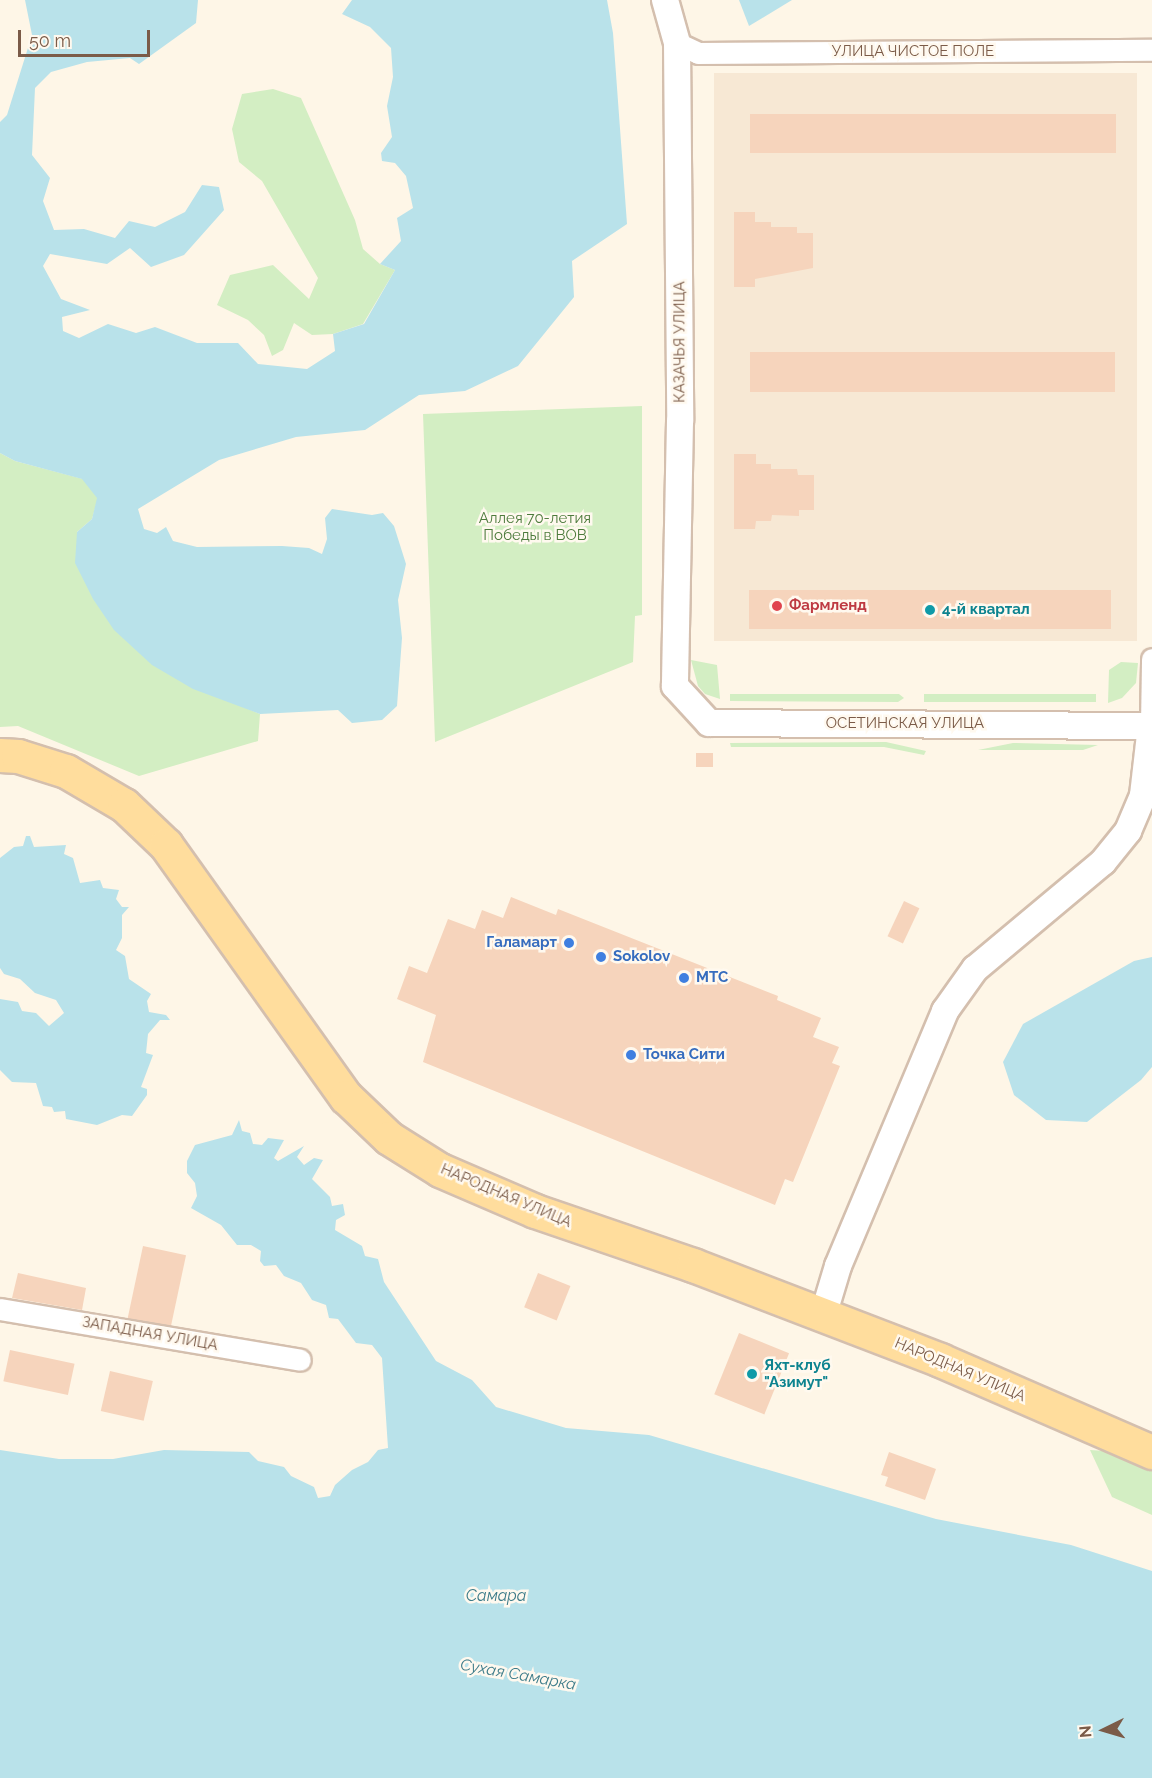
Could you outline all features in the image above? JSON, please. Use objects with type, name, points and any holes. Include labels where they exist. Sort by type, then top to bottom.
[{"type":"main road","name":"НАРОДНАЯ УЛИЦА","points":[[0,755],[18,756],[66,771],[124,805],[166,845],[346,1097],[389,1138],[440,1170],[535,1211],[693,1265],[940,1360],[1152,1452]]},
{"type":"street","name":"КАЗАЧЬЯ УЛИЦА","points":[[665,0],[677,43],[681,421],[675,686]]},
{"type":"street","name":"УЛИЦА ЧИСТОЕ ПОЛЕ","points":[[677,43],[698,54],[1152,50]]},
{"type":"street","points":[[823,1316],[838,1266],[945,1011],[975,969],[1102,862],[1128,831],[1143,795],[1151,726],[1152,659]]},
{"type":"street","name":"ОСЕТИНСКАЯ УЛИЦА","points":[[675,686],[709,723],[1151,726]]},
{"type":"street","name":"ЗАПАДНАЯ УЛИЦА","points":[[0,1309],[300,1360]]},
{"type":"shaded area","points":[[714,73],[1137,73],[1137,641],[714,641]]},
{"type":"green space","points":[[273,89],[301,98],[355,220],[363,249],[380,264],[395,270],[363,324],[333,334],[312,335],[294,323],[283,350],[272,356],[264,335],[248,320],[217,305],[230,275],[273,265],[309,299],[318,278],[262,181],[239,162],[232,129],[242,94]]},
{"type":"green space","name":"Аллея 70-летия Победы в ВОВ","points":[[642,406],[642,615],[635,616],[633,662],[435,742],[423,414]]},
{"type":"green space","points":[[0,453],[15,461],[83,479],[98,498],[92,519],[77,532],[231,702],[260,714],[258,741],[139,776],[18,726],[0,727]]},
{"type":"green space","points":[[691,660],[717,665],[720,699],[705,694],[698,686]]},
{"type":"green space","points":[[1121,662],[1138,663],[1136,683],[1122,698],[1108,703],[1109,670]]},
{"type":"green space","points":[[730,694],[899,694],[904,698],[898,702],[730,701]]},
{"type":"green space","points":[[924,694],[1096,694],[1096,702],[924,702]]},
{"type":"green space","points":[[886,742],[926,751],[924,755],[884,747],[731,747],[730,743]]},
{"type":"green space","points":[[1013,743],[1098,745],[1083,750],[978,750]]},
{"type":"green space","points":[[1090,1450],[1120,1452],[1152,1464],[1152,1515],[1112,1497]]},
{"type":"water","points":[[25,0],[198,0],[196,23],[139,64],[130,58],[87,62],[51,72],[35,88],[32,155],[50,178],[43,201],[54,230],[84,229],[115,238],[129,221],[155,227],[185,212],[202,185],[219,187],[224,210],[184,255],[151,267],[130,248],[107,264],[50,254],[43,266],[61,299],[90,310],[62,317],[63,331],[79,338],[108,324],[136,333],[155,327],[197,343],[238,343],[258,364],[307,369],[335,351],[333,334],[364,324],[395,270],[380,264],[401,241],[397,218],[413,208],[406,176],[395,163],[382,161],[381,153],[392,137],[387,106],[393,77],[391,48],[370,27],[342,14],[352,0],[607,0],[613,33],[627,224],[572,261],[574,297],[518,366],[465,391],[419,395],[365,430],[296,437],[219,460],[138,509],[144,529],[157,533],[166,527],[173,541],[197,547],[282,546],[309,548],[322,554],[327,539],[325,518],[332,509],[372,515],[383,513],[394,526],[406,564],[398,600],[402,638],[397,706],[382,720],[352,723],[338,710],[260,714],[193,689],[152,665],[114,630],[93,599],[75,563],[77,532],[92,519],[97,498],[82,479],[15,461],[0,453],[0,122],[7,115],[32,35]]},
{"type":"water","points":[[739,0],[792,0],[749,26]]},
{"type":"water","points":[[26,836],[30,836],[34,847],[66,845],[64,854],[73,858],[80,883],[100,880],[103,888],[119,890],[116,899],[122,907],[129,907],[122,915],[122,938],[116,950],[125,956],[129,979],[151,994],[147,1001],[149,1012],[166,1015],[170,1020],[160,1020],[148,1034],[146,1053],[153,1055],[141,1087],[147,1089],[147,1095],[132,1116],[122,1115],[97,1125],[66,1119],[65,1111],[54,1112],[52,1107],[43,1106],[36,1083],[12,1082],[0,1070],[0,999],[18,1002],[22,1011],[36,1013],[49,1026],[64,1013],[56,1000],[35,993],[20,979],[4,974],[0,968],[0,858],[14,847],[23,846]]},
{"type":"water","points":[[1152,957],[1152,1067],[1141,1080],[1087,1122],[1046,1120],[1014,1095],[1003,1062],[1023,1024],[1134,961]]},
{"type":"water","name":"Самара","points":[[239,1120],[242,1131],[250,1133],[253,1144],[262,1145],[268,1138],[284,1140],[274,1158],[278,1161],[304,1146],[297,1157],[304,1165],[314,1158],[323,1160],[312,1179],[330,1197],[332,1206],[343,1204],[345,1215],[336,1220],[335,1230],[362,1246],[365,1256],[378,1259],[384,1282],[436,1361],[472,1380],[496,1407],[566,1428],[649,1435],[936,1519],[1071,1545],[1152,1571],[1152,1778],[0,1778],[0,1450],[59,1459],[113,1459],[164,1450],[249,1452],[258,1461],[284,1467],[291,1476],[314,1487],[318,1498],[330,1496],[335,1485],[352,1470],[368,1462],[378,1450],[388,1448],[382,1358],[372,1345],[356,1343],[338,1319],[329,1318],[326,1305],[312,1300],[301,1283],[284,1276],[276,1265],[264,1266],[260,1261],[261,1251],[251,1245],[237,1245],[221,1225],[191,1208],[197,1196],[195,1183],[187,1173],[187,1161],[195,1145],[232,1135]]},
{"type":"building","points":[[750,114],[1116,114],[1116,153],[750,153]]},
{"type":"building","points":[[734,212],[755,212],[755,222],[771,222],[771,227],[797,227],[797,233],[813,233],[813,268],[755,279],[755,287],[734,287]]},
{"type":"building","points":[[750,352],[1115,352],[1115,392],[750,392]]},
{"type":"building","points":[[734,454],[756,454],[756,464],[771,464],[771,469],[797,469],[798,475],[814,475],[814,510],[799,510],[799,516],[772,515],[771,521],[756,521],[755,529],[734,529]]},
{"type":"building","name":"4-й квартал","points":[[749,590],[1111,590],[1111,629],[749,629]]},
{"type":"building","points":[[696,753],[713,753],[713,767],[696,767]]},
{"type":"building","name":"Точка Сити","points":[[511,897],[556,915],[558,909],[778,996],[777,1000],[821,1018],[813,1037],[839,1047],[832,1063],[840,1066],[793,1182],[785,1179],[775,1205],[423,1062],[436,1015],[397,999],[409,966],[427,973],[448,919],[475,929],[482,910],[503,918]]},
{"type":"building","points":[[904,901],[919,908],[903,944],[888,936]]},
{"type":"building","points":[[143,1246],[186,1255],[171,1328],[128,1318]]},
{"type":"building","points":[[18,1273],[86,1288],[82,1310],[12,1298]]},
{"type":"building","points":[[538,1273],[570,1286],[557,1320],[524,1307]]},
{"type":"building","name":"Яхт-клуб \"Азимут\"","points":[[739,1333],[789,1353],[764,1414],[714,1394]]},
{"type":"building","points":[[10,1350],[75,1364],[68,1395],[3,1381]]},
{"type":"building","points":[[110,1371],[153,1381],[144,1421],[101,1411]]},
{"type":"building","points":[[889,1452],[936,1469],[925,1500],[885,1486],[888,1477],[881,1475]]},
{"type":"place","name":"Фармленд","points":[[777,606]]},
{"type":"place","name":"4-й квартал","points":[[930,610]]},
{"type":"place","name":"Галамарт","points":[[569,943]]},
{"type":"place","name":"Sokolov","points":[[601,957]]},
{"type":"place","name":"МТС","points":[[684,978]]},
{"type":"place","name":"Точка Сити","points":[[631,1055]]},
{"type":"place","name":"Яхт-клуб \"Азимут\"","points":[[752,1374]]},
{"type":"water label","name":"Сухая Самарка","points":[[518,1675]]}]
